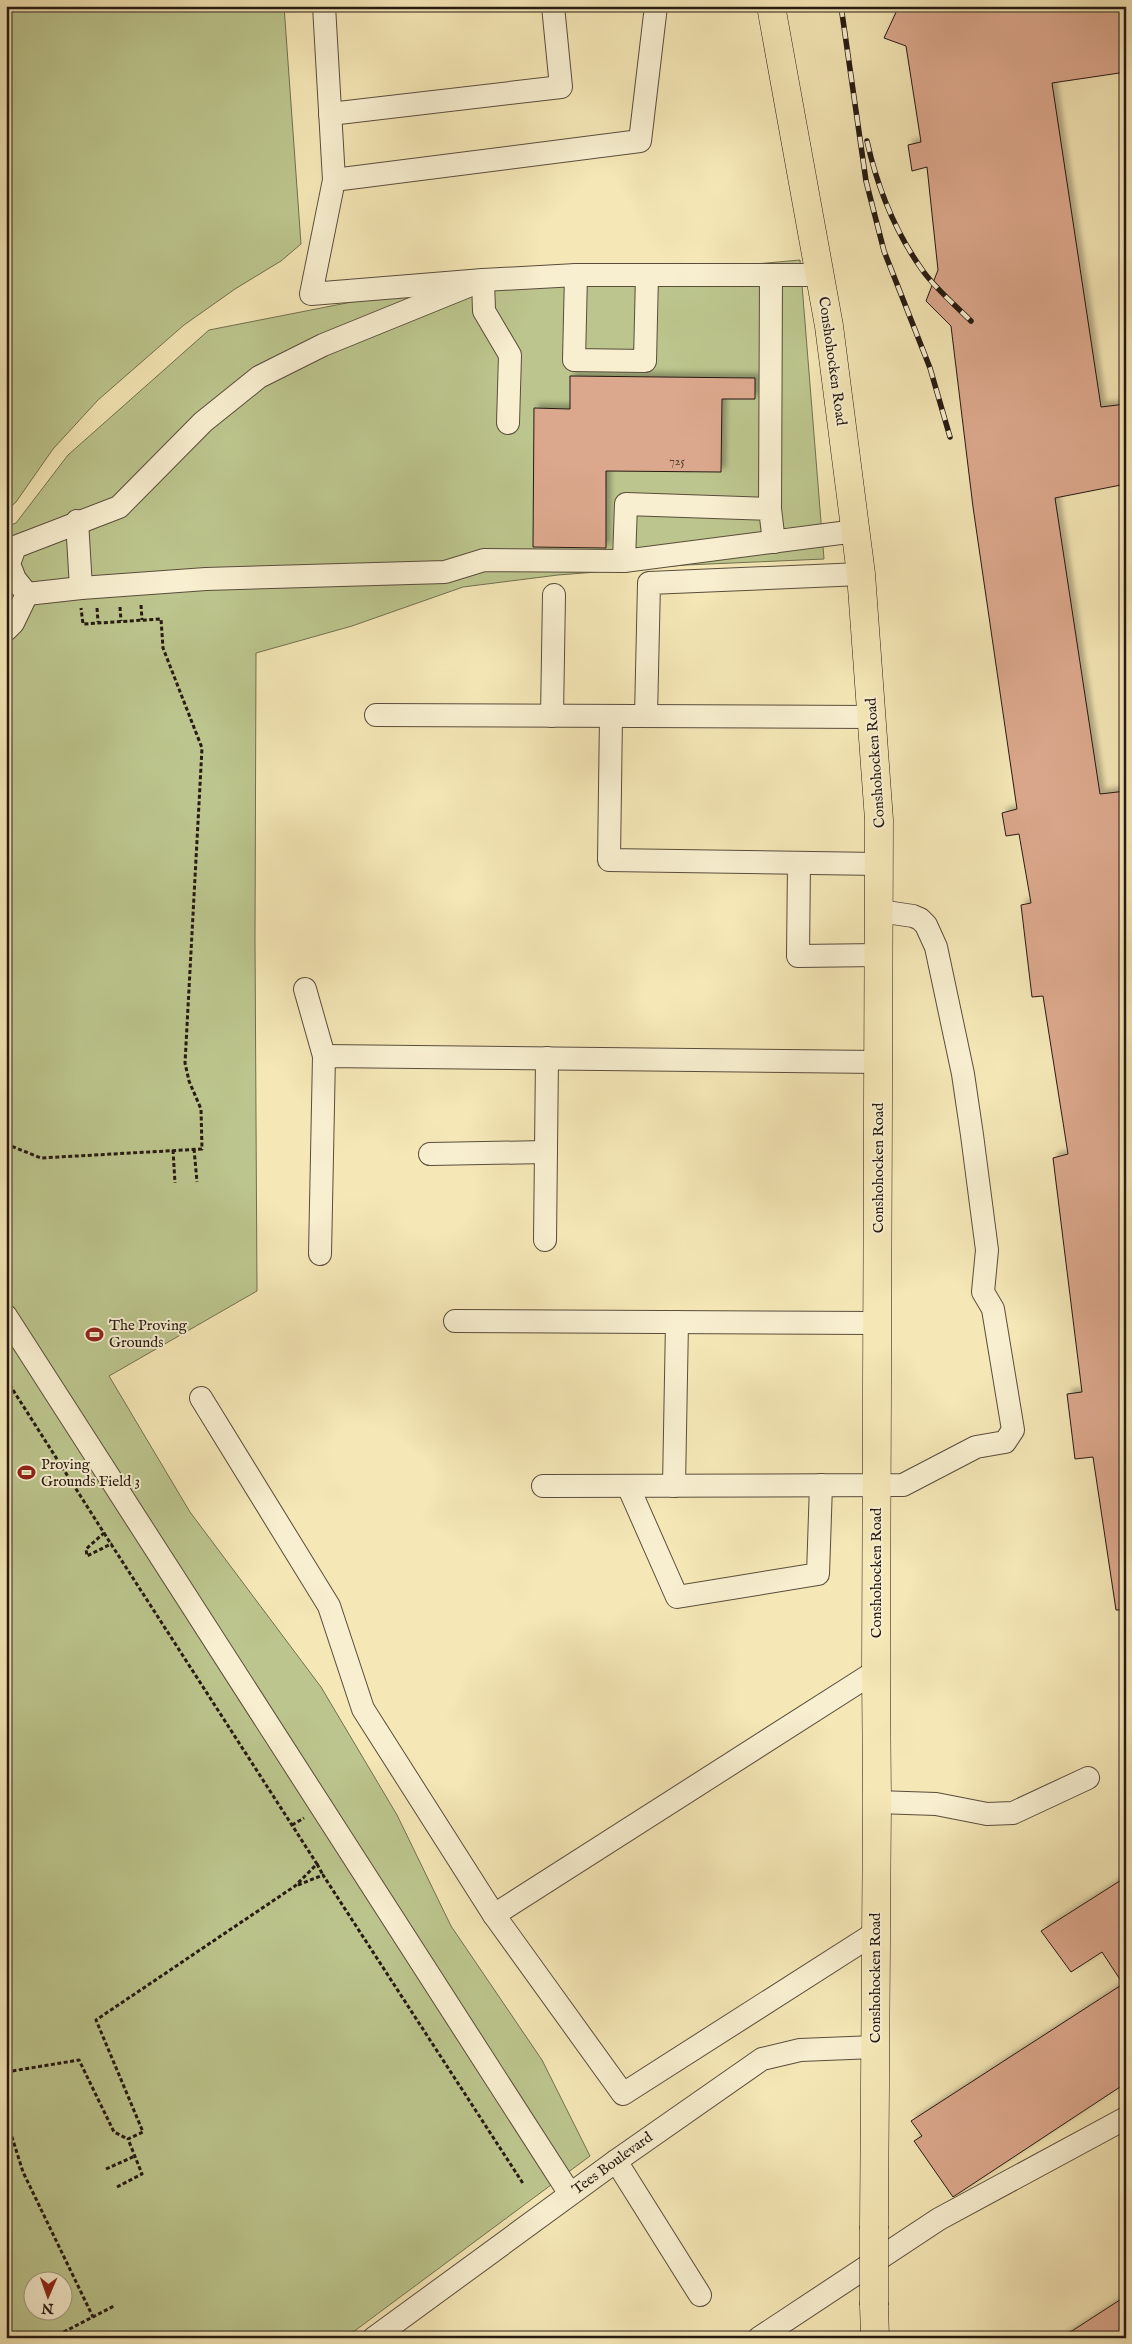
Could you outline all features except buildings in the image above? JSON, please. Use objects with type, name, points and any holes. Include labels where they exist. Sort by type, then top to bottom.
[{"type":"main road","name":"Conshohocken Road","points":[[771,6],[829,326],[861,574],[879,820],[877,1802],[874,2047],[875,2338]]},
{"type":"lane","points":[[324,6],[334,180],[311,294],[483,280],[576,275],[820,275]]},
{"type":"lane","points":[[330,114],[561,87],[553,6]]},
{"type":"lane","points":[[334,180],[640,141],[656,6]]},
{"type":"lane","points":[[576,275],[574,360],[645,361],[647,275]]},
{"type":"lane","points":[[771,275],[770,508],[774,542]]},
{"type":"lane","points":[[483,280],[322,345],[259,377],[203,422],[119,507],[77,521],[15,547],[9,564],[15,579],[27,594],[76,598],[206,579],[446,572],[484,560],[624,561],[856,531]]},
{"type":"lane","points":[[483,280],[484,312],[510,355],[508,423]]},
{"type":"lane","points":[[624,561],[626,504],[770,508]]},
{"type":"lane","points":[[76,598],[77,521]]},
{"type":"lane","points":[[646,716],[649,582],[861,574]]},
{"type":"lane","points":[[6,630],[13,622],[27,594]]},
{"type":"lane","points":[[552,716],[554,595]]},
{"type":"lane","points":[[376,715],[872,718]]},
{"type":"lane","points":[[611,716],[609,860],[879,864]]},
{"type":"lane","points":[[799,863],[798,956],[879,955]]},
{"type":"lane","points":[[543,1486],[903,1485],[976,1448],[1005,1442],[1013,1430],[993,1309],[983,1292],[987,1250],[972,1135],[963,1074],[936,947],[926,925],[920,919],[913,916],[879,911]]},
{"type":"lane","points":[[305,990],[324,1056],[320,1254]]},
{"type":"lane","points":[[324,1056],[878,1062]]},
{"type":"lane","points":[[545,1240],[547,1058]]},
{"type":"lane","points":[[430,1154],[546,1152]]},
{"type":"lane","points":[[6,1316],[570,2194]]},
{"type":"lane","points":[[454,1322],[877,1323]]},
{"type":"lane","points":[[674,1486],[676,1322]]},
{"type":"lane","points":[[201,1398],[329,1606],[363,1709],[494,1915],[623,2094],[875,1933]]},
{"type":"lane","points":[[628,1486],[677,1597],[818,1574],[821,1485]]},
{"type":"lane","points":[[494,1915],[876,1672]]},
{"type":"lane","points":[[877,1802],[936,1804],[987,1814],[1013,1813],[1088,1778]]},
{"type":"lane","name":"Tees Boulevard","points":[[374,2338],[616,2160],[762,2059],[800,2050],[874,2047]]},
{"type":"lane","points":[[759,2338],[939,2219],[1126,2118]]},
{"type":"lane","points":[[616,2160],[700,2295]]},
{"type":"path","points":[[6,1144],[40,1158],[202,1149],[201,1109],[189,1081],[185,1064],[202,748],[163,648],[161,618],[83,624],[80,607],[76,598]]},
{"type":"path","points":[[194,1149],[197,1182]]},
{"type":"path","points":[[173,1150],[175,1184]]},
{"type":"path","points":[[6,1379],[524,2185]]},
{"type":"path","points":[[104,1533],[86,1549],[87,1556],[111,1544]]},
{"type":"path","points":[[128,2139],[143,2132],[96,2020],[295,1886],[317,1864]]},
{"type":"path","points":[[295,1886],[323,1875]]},
{"type":"path","points":[[6,2072],[78,2060],[114,2132],[128,2139],[142,2174],[115,2188]]},
{"type":"path","points":[[6,2118],[23,2172],[93,2317]]},
{"type":"path","points":[[106,2169],[135,2156]]},
{"type":"path","points":[[52,2338],[114,2306]]},
{"type":"green space","points":[[6,6],[284,6],[301,244],[281,261],[235,289],[184,325],[98,400],[53,449],[16,502],[6,511]]},
{"type":"green space","name":"The Proving Grounds","points":[[800,260],[824,559],[686,565],[558,575],[463,587],[352,626],[256,653],[257,1291],[109,1376],[190,1512],[321,1687],[397,1815],[451,1926],[542,2060],[590,2156],[345,2338],[6,2338],[6,527],[16,523],[68,455],[209,330],[367,299]]},
{"type":"railway","points":[[841,6],[866,181],[884,251],[930,368],[950,437]]},
{"type":"railway","points":[[867,141],[882,192],[904,241],[928,278],[971,321]]},
{"type":"place","name":"The Proving Grounds","points":[[95,1334]]},
{"type":"place","name":"Proving Grounds Field 3","points":[[27,1473]]}]
